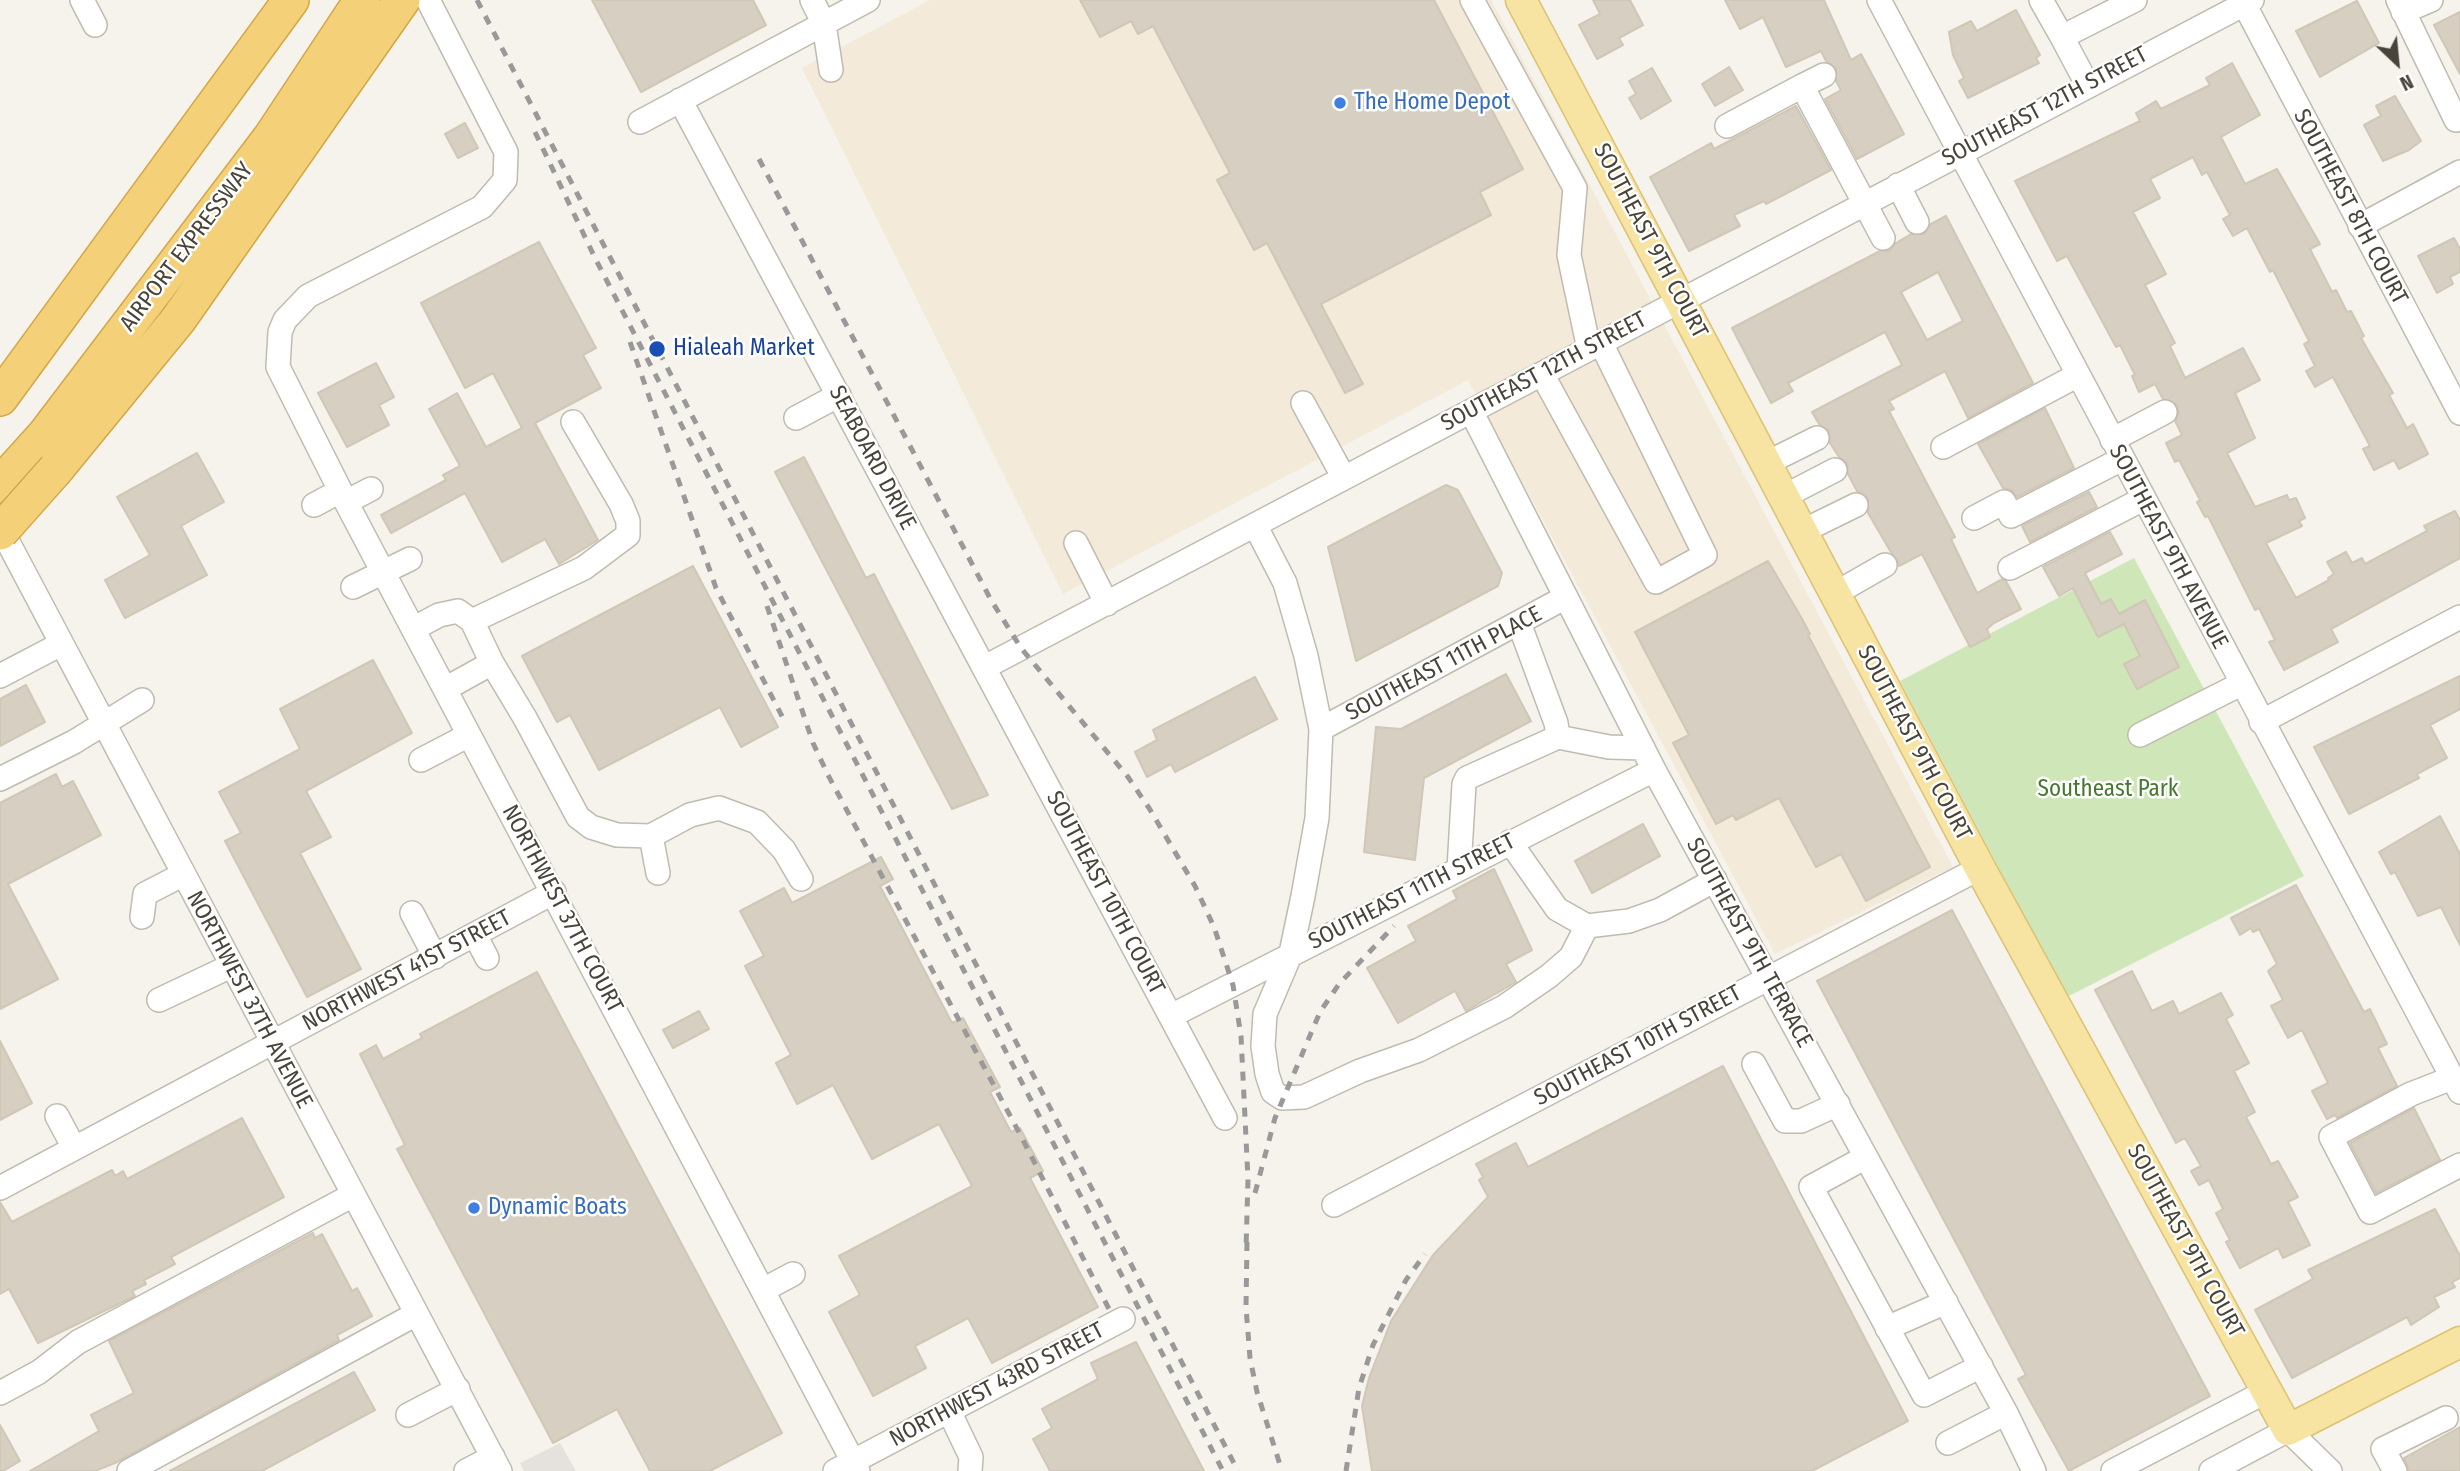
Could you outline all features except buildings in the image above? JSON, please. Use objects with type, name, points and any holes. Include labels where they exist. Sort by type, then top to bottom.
[{"type":"highway","points":[[8,388],[291,0]]},
{"type":"highway","name":"AIRPORT EXPRESSWAY","points":[[0,485],[45,435],[272,135],[362,0]]},
{"type":"highway","points":[[0,530],[56,469],[178,320],[402,0]]},
{"type":"main road","name":"SOUTHEAST 9TH COURT","points":[[1531,3],[1767,463],[1980,868],[2288,1430]]},
{"type":"main road","points":[[2288,1430],[2460,1342]]},
{"type":"street","points":[[82,0],[95,25]]},
{"type":"street","name":"NORTHWEST 37TH COURT","points":[[428,0],[506,152],[505,180],[496,194],[482,207],[308,296],[285,320],[277,345],[278,367],[343,497],[762,1290],[849,1468]]},
{"type":"street","points":[[812,0],[824,24],[831,70]]},
{"type":"street","points":[[639,122],[868,0]]},
{"type":"street","points":[[1472,0],[1575,188],[1569,255],[1595,346],[1705,555],[1656,582],[1542,374]]},
{"type":"street","name":"SOUTHEAST 9TH AVENUE","points":[[1879,0],[2261,722],[2458,1087]]},
{"type":"street","points":[[2041,0],[2087,84]]},
{"type":"street","points":[[2062,37],[2135,0]]},
{"type":"street","points":[[2431,0],[2400,6],[2456,120],[2460,118]]},
{"type":"street","name":"SOUTHEAST 12TH STREET","points":[[985,667],[2246,1]]},
{"type":"street","name":"SOUTHEAST 8TH COURT","points":[[2246,1],[2360,226],[2460,413]]},
{"type":"street","points":[[1727,126],[1824,75]]},
{"type":"street","points":[[1802,86],[1883,238]]},
{"type":"street","name":"SEABOARD DRIVE","points":[[680,100],[985,667]]},
{"type":"street","points":[[2360,226],[2460,172]]},
{"type":"street","points":[[1898,185],[1917,222]]},
{"type":"street","points":[[1943,447],[2078,375]]},
{"type":"street","points":[[796,418],[839,395]]},
{"type":"street","points":[[1303,402],[1344,478]]},
{"type":"street","name":"SOUTHEAST 9TH TERRACE","points":[[1471,411],[1654,770],[2007,1413],[2034,1471]]},
{"type":"street","points":[[1974,518],[2004,502],[2011,516],[2117,449],[2165,412]]},
{"type":"street","points":[[472,621],[584,568],[628,535],[628,521],[621,504],[573,422]]},
{"type":"street","points":[[1767,463],[1817,438]]},
{"type":"street","points":[[1785,496],[1835,470]]},
{"type":"street","points":[[314,505],[370,489]]},
{"type":"street","points":[[2010,568],[2143,499]]},
{"type":"street","points":[[1803,531],[1856,505]]},
{"type":"street","points":[[1255,525],[1285,583],[1306,656],[1321,730],[1317,818],[1291,953],[1265,1014],[1263,1046],[1273,1092],[1282,1098],[1304,1097],[1360,1070],[1419,1050],[1504,1007],[1549,976],[1570,957],[1587,926]]},
{"type":"street","name":"NORTHWEST 37TH AVENUE","points":[[0,530],[496,1464]]},
{"type":"street","points":[[1076,543],[1107,604]]},
{"type":"street","points":[[353,587],[410,559]]},
{"type":"street","points":[[1836,593],[1885,565]]},
{"type":"street","name":"SOUTHEAST 11TH PLACE","points":[[1321,730],[1566,597]]},
{"type":"street","points":[[414,629],[439,615],[458,611],[472,621],[492,663],[578,817],[592,827],[617,835],[651,836],[690,815],[719,808],[757,822],[785,850],[801,879]]},
{"type":"street","points":[[2261,722],[2460,617]]},
{"type":"street","points":[[1519,623],[1556,723],[1558,737]]},
{"type":"street","points":[[0,676],[61,644]]},
{"type":"street","points":[[445,689],[492,663]]},
{"type":"street","name":"SOUTHEAST 10TH COURT","points":[[985,667],[1225,1118]]},
{"type":"street","points":[[2140,735],[2241,684]]},
{"type":"street","points":[[0,779],[104,725],[142,700]]},
{"type":"street","points":[[421,760],[469,735]]},
{"type":"street","points":[[1459,869],[1464,784],[1467,778],[1558,737],[1609,747],[1643,748]]},
{"type":"street","name":"SOUTHEAST 11TH STREET","points":[[1171,1016],[1654,770]]},
{"type":"street","points":[[651,836],[657,873]]},
{"type":"street","points":[[1510,842],[1557,909],[1587,926],[1629,921],[1660,910],[1715,880]]},
{"type":"street","name":"SOUTHEAST 10TH STREET","points":[[1334,1205],[1980,868]]},
{"type":"street","points":[[142,917],[145,894],[182,875]]},
{"type":"street","name":"NORTHWEST 41ST STREET","points":[[0,1188],[554,892]]},
{"type":"street","points":[[412,913],[435,957]]},
{"type":"street","points":[[475,935],[487,958]]},
{"type":"street","points":[[159,1000],[231,966]]},
{"type":"street","points":[[1754,1064],[1785,1121],[1801,1121],[1838,1104]]},
{"type":"street","points":[[2458,1087],[2411,1094],[2331,1137],[2370,1212],[2460,1164]]},
{"type":"street","points":[[57,1116],[74,1148]]},
{"type":"street","points":[[1866,1157],[1811,1187],[1887,1328],[1924,1395],[1981,1366]]},
{"type":"street","points":[[0,1394],[39,1372],[78,1342],[353,1195]]},
{"type":"street","points":[[762,1290],[793,1273]]},
{"type":"street","points":[[1887,1328],[1946,1301]]},
{"type":"street","points":[[129,1471],[416,1314]]},
{"type":"street","name":"NORTHWEST 43RD STREET","points":[[849,1468],[949,1411],[1123,1319]]},
{"type":"street","points":[[408,1415],[457,1390]]},
{"type":"street","points":[[2113,1471],[2267,1391]]},
{"type":"street","points":[[949,1411],[971,1457],[970,1471]]},
{"type":"street","points":[[1948,1443],[2007,1413]]},
{"type":"street","points":[[2395,1471],[2383,1449],[2446,1418]]},
{"type":"street","points":[[2211,1471],[2288,1430]]},
{"type":"street","name":"SOUTHEAST 9TH COURT","points":[[2288,1430],[2330,1471]]},
{"type":"street","points":[[466,1471],[496,1464]]},
{"type":"shaded area","points":[[930,0],[1491,0],[1953,867],[1775,954],[1468,380],[1063,594],[802,68]]},
{"type":"shaded area","points":[[560,1443],[576,1471],[524,1471],[520,1463]]},
{"type":"green space","name":"Southeast Park","points":[[2134,558],[2304,876],[2067,997],[1900,681]]},
{"type":"railway","points":[[477,0],[1238,1471]]},
{"type":"railway","points":[[535,132],[595,258],[1223,1471]]},
{"type":"railway","points":[[759,159],[991,600],[1021,648],[1128,777],[1195,886],[1214,927],[1233,985],[1241,1036],[1248,1179],[1246,1249]]},
{"type":"railway","points":[[630,342],[716,588],[785,722]]},
{"type":"railway","points":[[767,606],[813,743],[828,775],[1022,1138],[1112,1315]]},
{"type":"railway","points":[[1255,1193],[1275,1118],[1320,1012],[1339,984],[1394,926]]},
{"type":"railway","points":[[1247,1242],[1246,1307],[1250,1358],[1257,1392],[1282,1471]]},
{"type":"railway","points":[[1346,1471],[1359,1388],[1373,1345],[1406,1280],[1425,1254]]},
{"type":"place","name":"The Home Depot","points":[[1340,103]]},
{"type":"place","name":"Hialeah Market","points":[[657,349]]},
{"type":"place","name":"Dynamic Boats","points":[[474,1208]]}]
